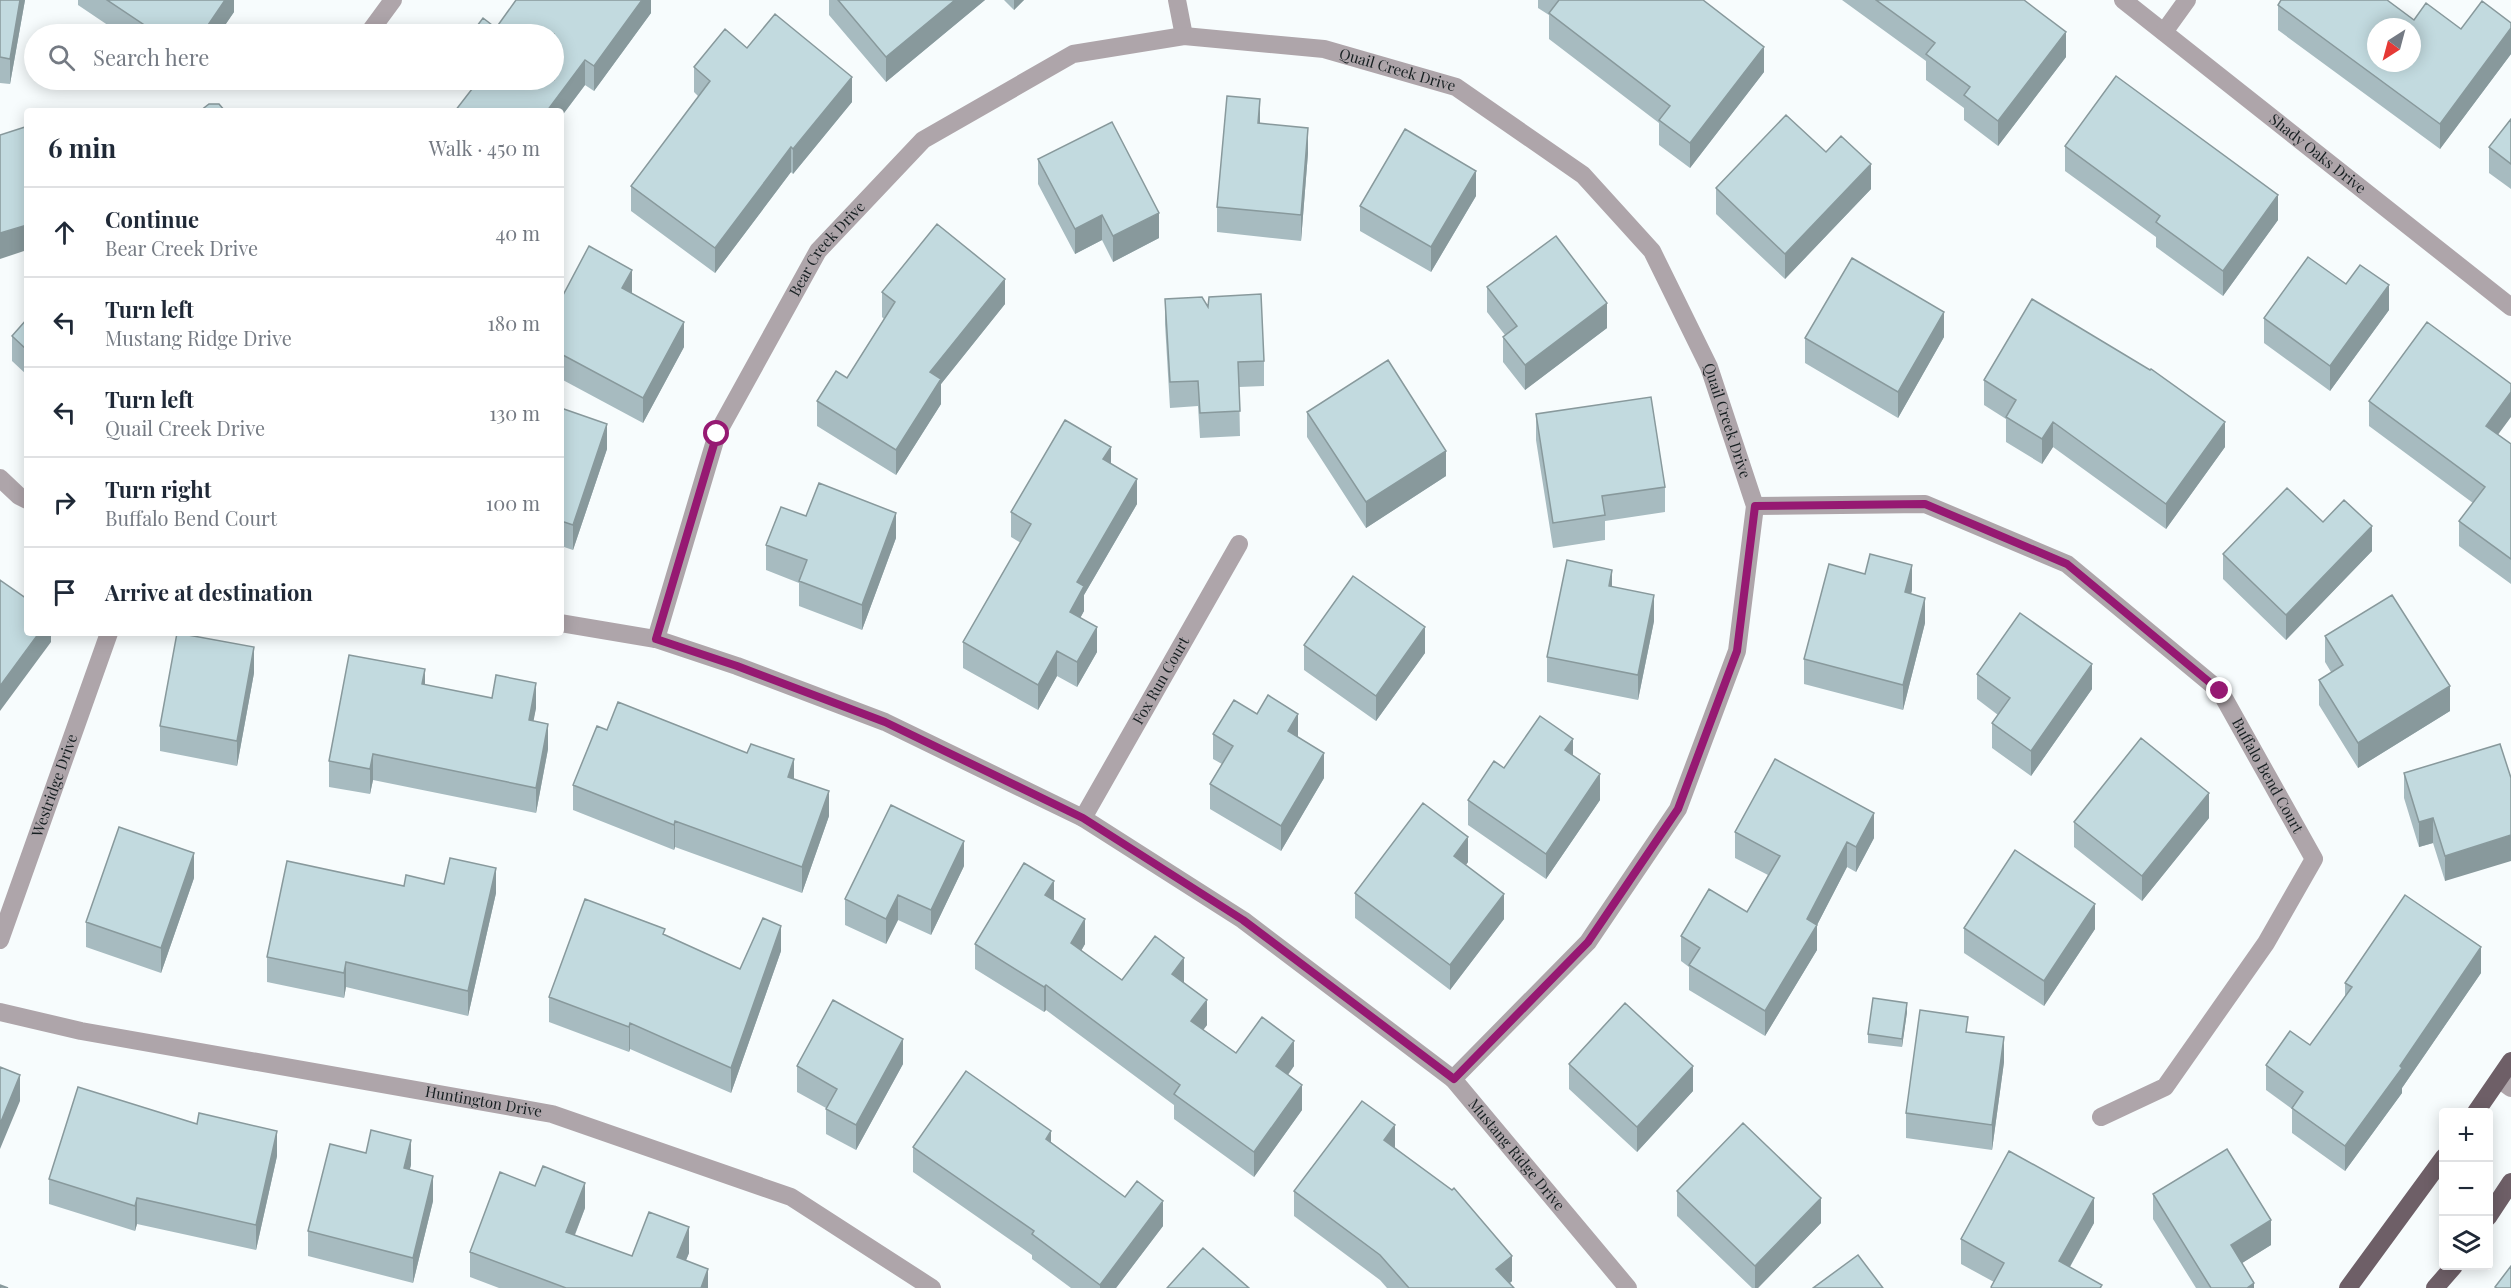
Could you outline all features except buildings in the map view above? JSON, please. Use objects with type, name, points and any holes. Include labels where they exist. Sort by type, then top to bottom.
[{"type":"main road","points":[[2481,1108],[2505,1084],[2511,1061]]},
{"type":"main road","points":[[2348,1288],[2440,1162]]},
{"type":"main road","points":[[2489,1216],[2511,1182]]},
{"type":"main road","points":[[2435,1288],[2451,1270]]},
{"type":"street","points":[[375,24],[393,0]]},
{"type":"street","points":[[1177,0],[1184,36]]},
{"type":"street","name":"Shady Oaks Drive","points":[[2123,0],[2511,308]]},
{"type":"street","points":[[2164,32],[2187,0]]},
{"type":"street","name":"Quail Creek Drive","points":[[1184,36],[1324,49],[1456,87],[1583,174],[1652,251],[1709,367],[1755,506],[1737,651],[1678,809],[1588,942],[1454,1079]]},
{"type":"street","name":"Bear Creek Drive","points":[[656,639],[717,434],[818,251],[923,140],[1073,54],[1184,36]]},
{"type":"street","points":[[0,478],[24,498]]},
{"type":"street","name":"Buffalo Bend Court","points":[[1755,506],[1925,504],[2067,564],[2220,691],[2314,859],[2266,944],[2165,1087],[2102,1117]]},
{"type":"street","name":"Fox Run Court","points":[[1083,818],[1239,544]]},
{"type":"street","name":"Mustang Ridge Drive","points":[[564,624],[656,639],[737,666],[885,722],[1083,818],[1243,920],[1454,1079],[1628,1288]]},
{"type":"street","name":"Westridge Drive","points":[[0,939],[107,636]]},
{"type":"street","name":"Huntington Drive","points":[[0,1012],[81,1031],[552,1114],[791,1197],[932,1288]]},
{"type":"route","points":[[717,434],[656,639],[737,666],[885,722],[1083,818],[1243,920],[1454,1079],[1588,942],[1678,809],[1737,651],[1755,506],[1925,504],[2067,564],[2220,691]]}]
